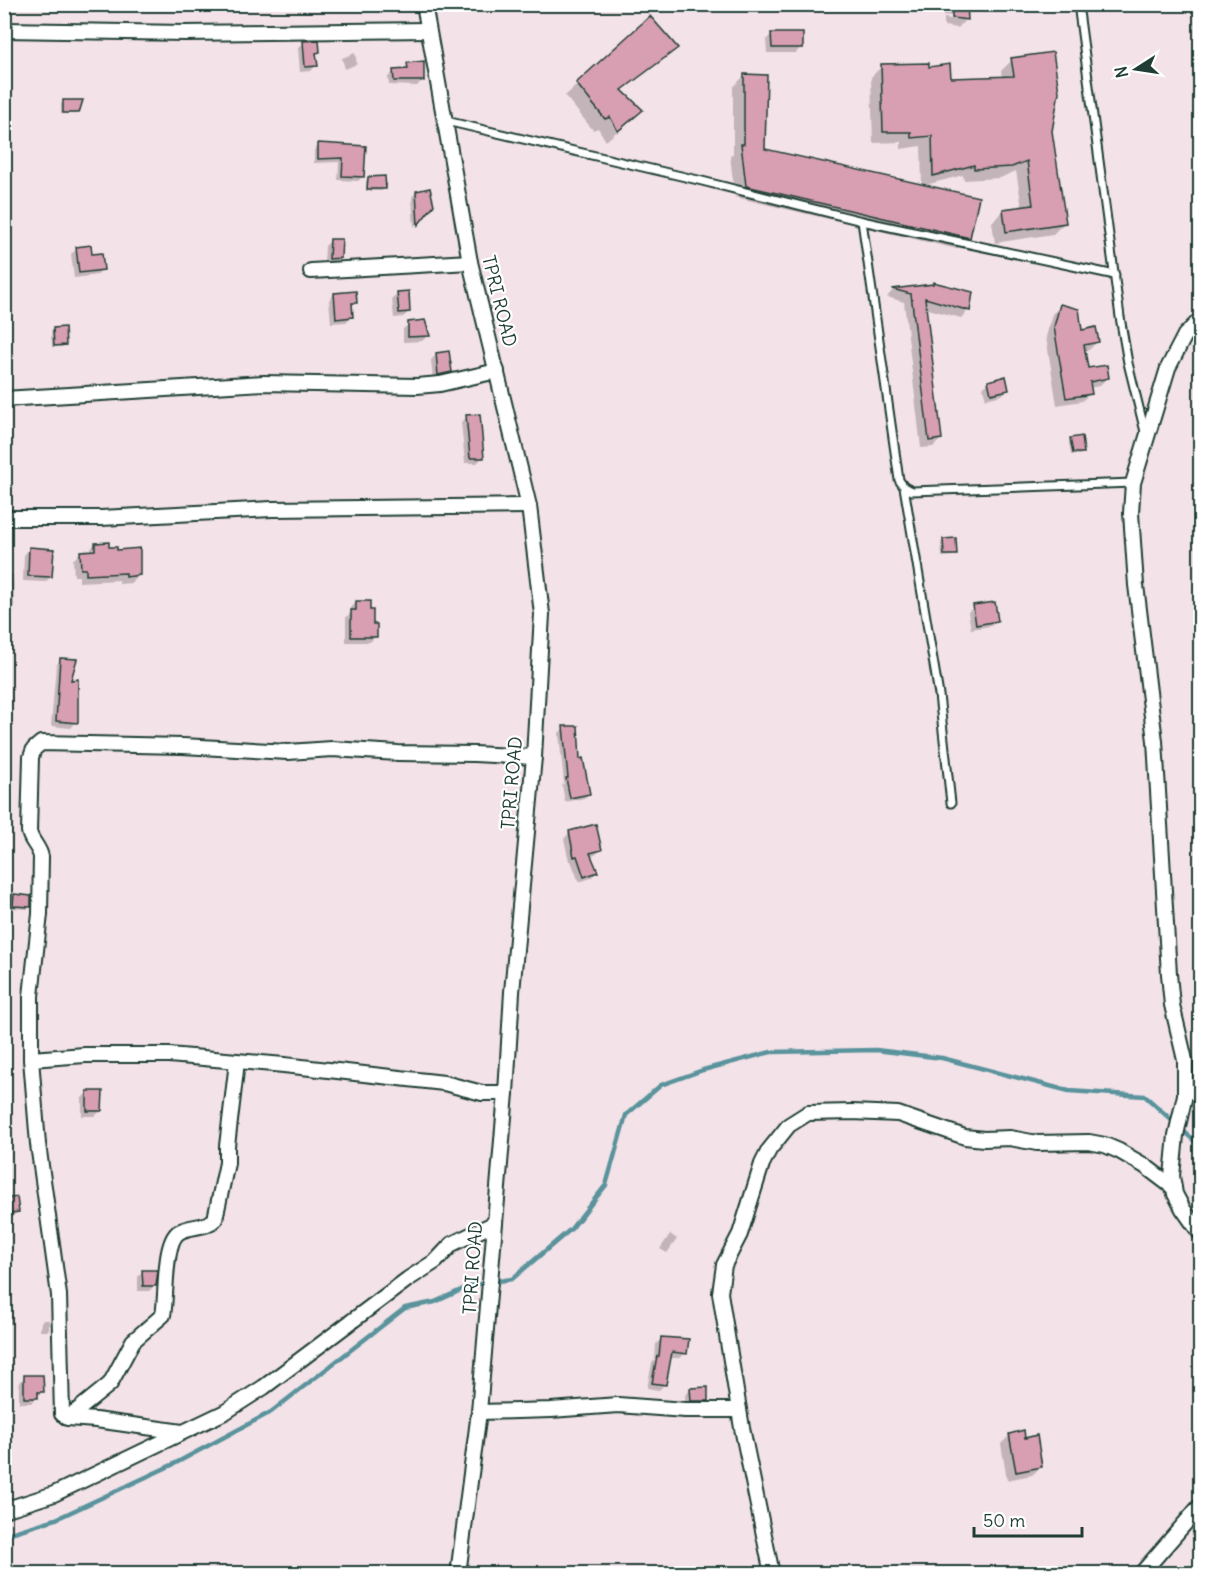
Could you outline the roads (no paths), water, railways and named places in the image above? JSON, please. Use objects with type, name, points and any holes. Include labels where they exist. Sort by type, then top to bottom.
[{"type":"street","name":"TPRI ROAD","points":[[424,4],[470,262],[529,506],[542,614],[534,757],[513,972],[506,1093],[479,1412],[458,1574]]},
{"type":"street","points":[[4,30],[185,33],[428,30]]},
{"type":"street","points":[[311,271],[470,262]]},
{"type":"street","points":[[1200,320],[1185,335],[1168,368],[1133,483],[1132,543],[1155,741],[1172,1005],[1185,1060],[1185,1095],[1172,1176],[1174,1188],[1183,1209],[1200,1233]]},
{"type":"street","points":[[4,399],[264,383],[417,386],[440,384],[497,371]]},
{"type":"street","points":[[4,518],[101,518],[272,509],[529,506]]},
{"type":"street","points":[[182,1432],[68,1418],[62,1414],[59,1295],[38,1144],[31,1059],[31,996],[40,914],[41,857],[29,831],[32,757],[37,745],[41,743],[183,746],[288,752],[332,749],[534,757]]},
{"type":"street","points":[[31,1059],[129,1054],[169,1055],[444,1083],[483,1093],[506,1093]]},
{"type":"street","points":[[68,1418],[110,1384],[133,1341],[163,1315],[168,1254],[176,1235],[184,1230],[209,1224],[215,1219],[227,1163],[226,1146],[237,1062]]},
{"type":"street","points":[[772,1574],[739,1410],[720,1293],[724,1266],[740,1234],[762,1164],[789,1125],[802,1115],[825,1112],[898,1114],[965,1137],[1010,1138],[1037,1143],[1089,1142],[1104,1145],[1144,1166],[1174,1188]]},
{"type":"street","points":[[4,1510],[54,1494],[225,1412],[264,1387],[408,1279],[436,1261],[452,1244],[495,1223]]},
{"type":"street","points":[[479,1412],[618,1405],[685,1410],[739,1410]]},
{"type":"street","points":[[1141,1574],[1200,1506]]},
{"type":"lane","points":[[1078,4],[1128,363],[1147,438]]},
{"type":"lane","points":[[446,121],[676,174],[862,221],[1115,275]]},
{"type":"lane","points":[[862,221],[899,480],[904,487],[939,695],[951,803]]},
{"type":"lane","points":[[904,487],[912,491],[1133,483]]},
{"type":"waterway","points":[[4,1535],[56,1519],[174,1464],[271,1412],[405,1308],[435,1302],[472,1285],[512,1279],[571,1229],[606,1185],[626,1115],[661,1085],[703,1070],[771,1052],[876,1050],[942,1058],[1069,1091],[1145,1096],[1200,1146]]}]
